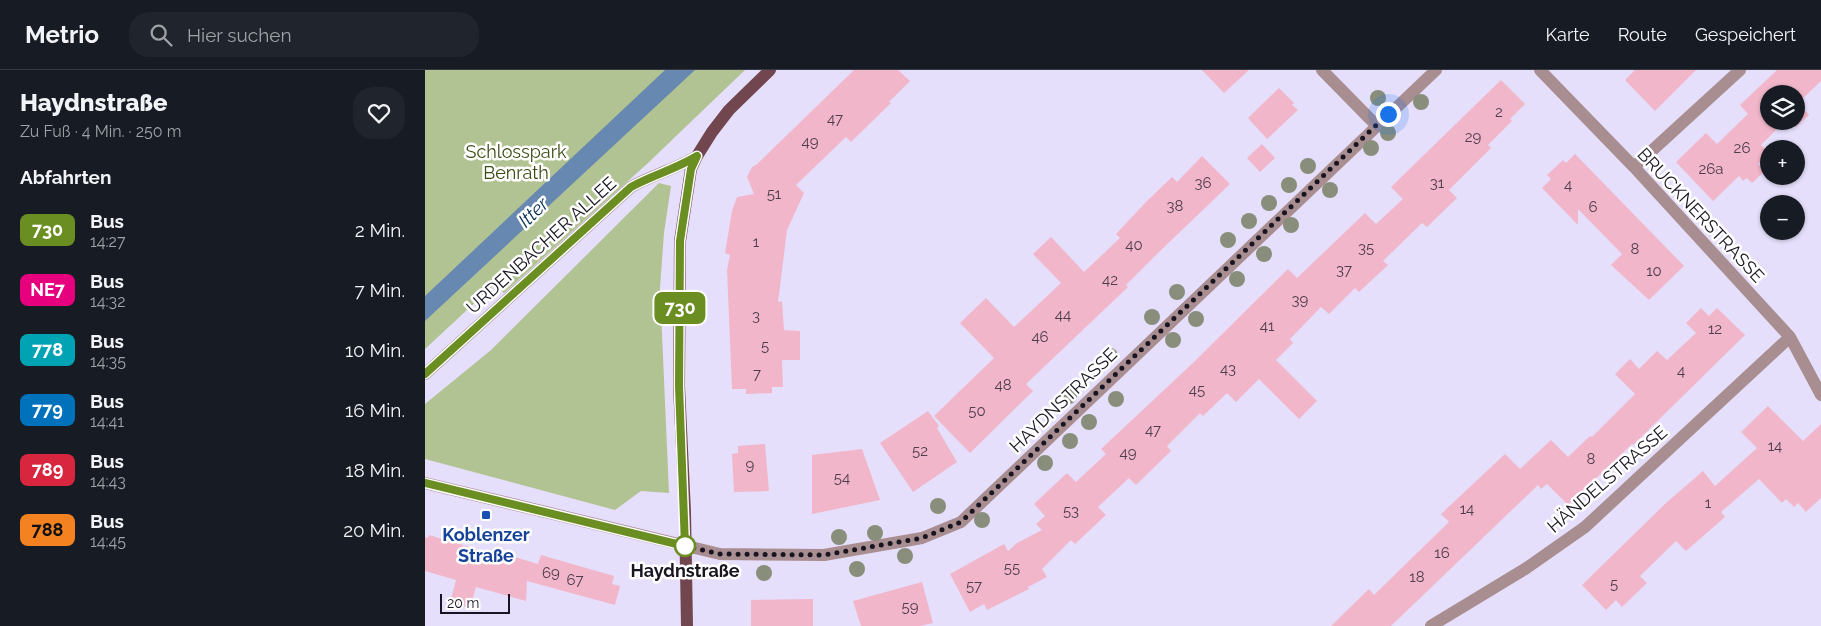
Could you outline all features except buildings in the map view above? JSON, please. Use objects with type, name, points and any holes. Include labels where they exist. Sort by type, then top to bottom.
[{"type":"main road","points":[[687,626],[679,386],[680,241],[691,169],[697,156],[729,110],[770,70]]},
{"type":"street","points":[[1322,70],[1376,125]]},
{"type":"street","name":"HAYDNSTRASSE","points":[[425,483],[720,554],[824,555],[922,538],[961,522],[1376,125],[1436,70]]},
{"type":"street","name":"BRUCKNERSTRASSE","points":[[1540,70],[1791,337],[1821,395]]},
{"type":"street","points":[[1634,168],[1740,70]]},
{"type":"street","name":"URDENBACHER ALLEE","points":[[425,374],[631,187],[697,156]]},
{"type":"street","name":"HÄNDELSTRASSE","points":[[1431,626],[1525,569],[1585,526],[1791,337]]},
{"type":"green space","name":"Schlosspark Benrath","points":[[425,70],[745,70],[648,163],[504,293],[495,284],[425,349]]},
{"type":"green space","points":[[659,183],[671,186],[664,233],[660,288],[669,493],[641,491],[615,510],[425,459],[425,404],[491,350]]},
{"type":"water","name":"Itter","points":[[665,70],[695,70],[425,321],[425,296]]},
{"type":"bus line","name":"730","points":[[425,374],[631,187],[651,176],[687,163],[697,156],[691,169],[680,241],[679,386],[685,546],[425,483]]},
{"type":"place","name":"Koblenzer Straße","points":[[486,515]]},
{"type":"place","name":"Haydnstraße","points":[[685,546]]},
{"type":"route","points":[[685,546],[720,554],[824,555],[922,538],[961,522],[1388,114]]}]
